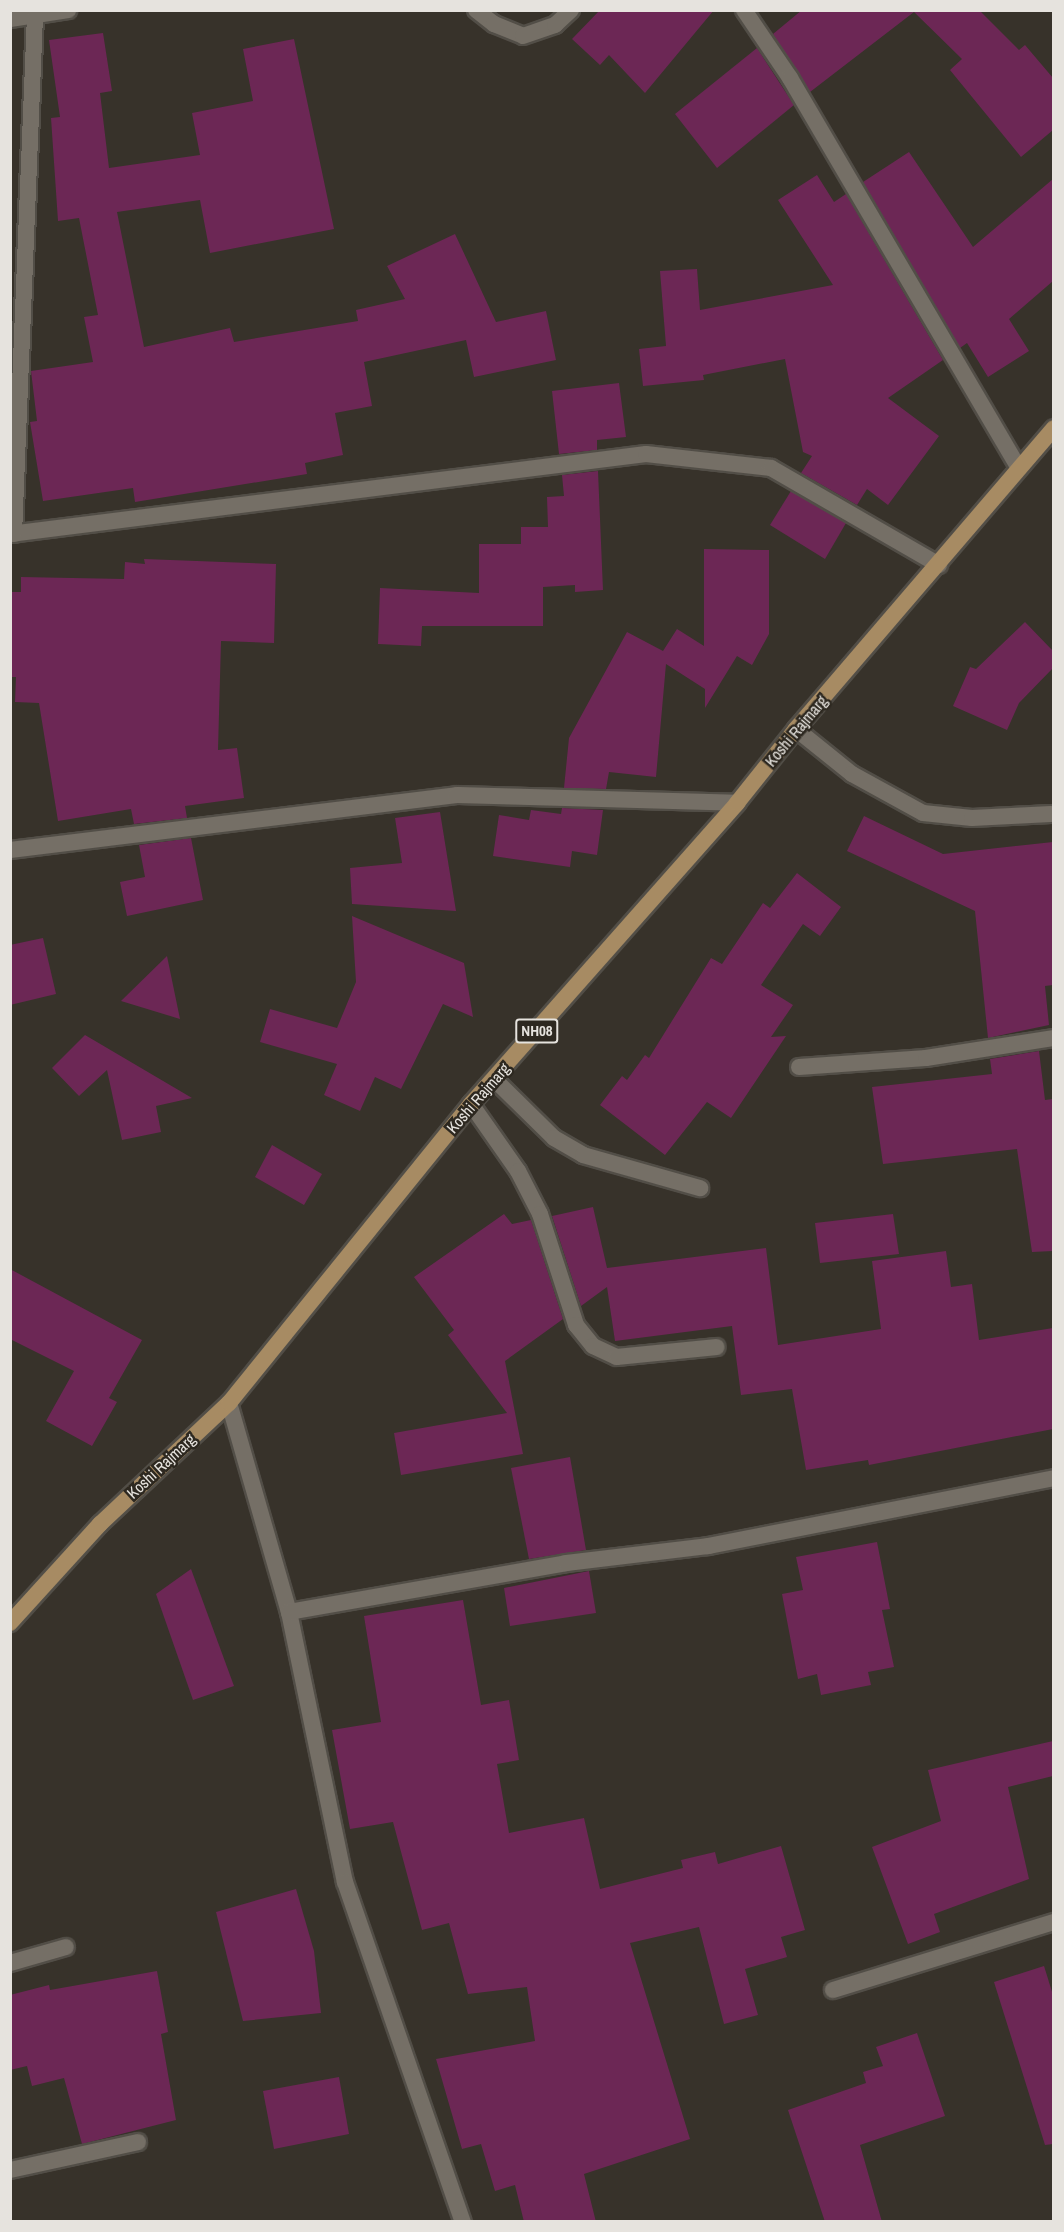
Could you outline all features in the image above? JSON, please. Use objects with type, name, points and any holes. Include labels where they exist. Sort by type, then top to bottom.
[{"type":"main road","name":"Koshi Rajmarg","points":[[10,1623],[100,1524],[229,1403],[471,1104],[737,803],[796,729],[939,566],[1053,428]]},
{"type":"street","points":[[10,19],[68,10]]},
{"type":"street","points":[[476,10],[494,24],[523,36],[555,25],[571,10]]},
{"type":"street","points":[[744,10],[790,78],[1020,468]]},
{"type":"street","points":[[35,16],[12,534],[646,454],[771,468],[939,566]]},
{"type":"street","points":[[796,729],[852,774],[923,813],[972,818],[1051,814]]},
{"type":"street","points":[[10,850],[458,795],[737,803]]},
{"type":"street","points":[[799,1067],[926,1058],[1053,1038]]},
{"type":"street","points":[[494,1079],[554,1138],[583,1155],[700,1188]]},
{"type":"street","points":[[471,1104],[518,1171],[540,1214],[576,1325],[593,1346],[617,1357],[717,1347]]},
{"type":"street","points":[[229,1403],[289,1612],[345,1882],[463,2222]]},
{"type":"street","points":[[289,1612],[566,1563],[708,1546],[1053,1478]]},
{"type":"street","points":[[833,1990],[1053,1922]]},
{"type":"street","points":[[10,1963],[66,1947]]},
{"type":"street","points":[[10,2170],[138,2142]]},
{"type":"building","points":[[600,10],[714,10],[645,93],[609,55],[600,65],[572,39]]},
{"type":"building","points":[[802,10],[979,10],[1019,50],[1025,45],[1053,78],[1053,130],[1021,157],[950,70],[962,59],[914,12],[810,92],[773,34]]},
{"type":"building","points":[[103,33],[112,91],[100,93],[109,168],[200,155],[192,113],[253,101],[243,49],[294,39],[334,229],[210,253],[200,200],[117,212],[144,347],[230,328],[234,342],[358,321],[356,310],[405,299],[387,266],[455,234],[496,322],[546,311],[556,360],[474,377],[466,340],[364,362],[372,406],[335,413],[343,455],[305,463],[307,474],[135,502],[133,488],[43,501],[30,422],[37,421],[31,371],[93,362],[84,317],[98,315],[79,218],[58,221],[51,118],[60,117],[49,40]]},
{"type":"building","points":[[757,48],[794,105],[717,168],[675,114]]},
{"type":"building","points":[[909,152],[973,247],[1053,179],[1053,281],[1009,319],[1029,351],[988,377],[967,343],[960,348],[863,182]]},
{"type":"building","points":[[817,175],[834,202],[846,194],[943,360],[888,398],[939,436],[888,505],[867,489],[857,505],[801,473],[812,456],[803,452],[785,359],[703,375],[704,380],[643,386],[639,349],[666,346],[660,271],[697,269],[700,310],[833,285],[778,200]]},
{"type":"building","points":[[619,383],[626,437],[597,440],[597,450],[559,454],[552,391]]},
{"type":"building","points":[[598,471],[603,590],[575,592],[575,585],[543,587],[543,626],[422,626],[421,646],[378,644],[380,588],[479,593],[479,544],[521,544],[521,527],[548,527],[547,497],[564,496],[562,475]]},
{"type":"building","points":[[791,491],[846,523],[825,559],[770,525]]},
{"type":"building","points":[[704,549],[769,550],[769,634],[752,665],[737,656],[705,708],[705,689],[666,664],[656,777],[609,772],[606,789],[564,788],[569,738],[627,632],[663,651],[677,629],[704,646]]},
{"type":"building","points":[[144,559],[276,564],[274,643],[221,641],[218,750],[237,748],[244,798],[185,806],[187,818],[134,824],[131,809],[58,821],[39,703],[15,702],[16,677],[10,677],[10,592],[21,592],[21,577],[124,579],[125,562],[145,564]]},
{"type":"building","points":[[1025,622],[1053,651],[1053,668],[1019,703],[1007,730],[953,706],[970,667],[976,669]]},
{"type":"building","points":[[562,808],[603,810],[597,855],[572,851],[570,867],[493,856],[499,815],[529,820],[531,810],[561,814]]},
{"type":"building","points":[[440,812],[456,911],[352,904],[350,868],[402,863],[395,818]]},
{"type":"building","points":[[864,816],[943,854],[1053,842],[1053,985],[1045,986],[1049,1025],[988,1038],[975,911],[847,851]]},
{"type":"building","points":[[191,838],[203,900],[127,916],[120,882],[145,877],[139,845]]},
{"type":"building","points":[[797,873],[841,907],[820,936],[803,924],[761,985],[793,1005],[771,1037],[786,1036],[731,1118],[707,1102],[665,1155],[600,1105],[622,1076],[627,1080],[645,1055],[649,1058],[711,958],[722,964],[763,903],[770,908]]},
{"type":"building","points":[[352,916],[464,963],[473,1017],[443,1004],[401,1089],[375,1077],[360,1111],[324,1095],[337,1064],[260,1042],[270,1009],[337,1028],[356,982]]},
{"type":"building","points":[[43,938],[56,994],[10,1005],[10,945]]},
{"type":"building","points":[[167,956],[180,1019],[121,1001]]},
{"type":"building","points":[[85,1035],[192,1098],[156,1106],[161,1132],[122,1140],[107,1070],[79,1096],[52,1068]]},
{"type":"building","points":[[1039,1051],[1045,1100],[1053,1099],[1053,1251],[1032,1252],[1017,1149],[883,1164],[872,1087],[992,1074],[990,1059]]},
{"type":"building","points":[[272,1145],[322,1174],[304,1205],[255,1177]]},
{"type":"building","points":[[593,1207],[607,1268],[766,1248],[778,1345],[881,1329],[872,1261],[946,1251],[951,1287],[972,1284],[979,1340],[1053,1328],[1053,1429],[869,1465],[868,1460],[806,1470],[792,1389],[741,1395],[732,1326],[615,1341],[607,1287],[581,1306],[552,1216]]},
{"type":"building","points":[[504,1214],[512,1224],[531,1220],[563,1319],[505,1361],[523,1454],[401,1475],[394,1433],[507,1413],[448,1335],[454,1330],[414,1277]]},
{"type":"building","points":[[893,1214],[899,1254],[820,1263],[815,1223]]},
{"type":"building","points":[[10,1269],[142,1340],[109,1398],[117,1402],[92,1446],[46,1421],[74,1371],[10,1339]]},
{"type":"building","points":[[570,1457],[586,1550],[529,1559],[511,1468]]},
{"type":"building","points":[[877,1542],[890,1609],[882,1610],[894,1667],[868,1672],[871,1685],[821,1695],[817,1674],[798,1679],[782,1594],[803,1590],[796,1557]]},
{"type":"building","points":[[191,1569],[234,1686],[193,1700],[156,1594]]},
{"type":"building","points":[[589,1571],[596,1613],[510,1626],[504,1588]]},
{"type":"building","points":[[463,1600],[481,1705],[509,1700],[519,1760],[497,1764],[509,1833],[584,1818],[600,1889],[683,1868],[681,1860],[715,1852],[718,1864],[781,1846],[805,1930],[781,1937],[787,1957],[745,1969],[758,2015],[724,2024],[699,1927],[630,1943],[690,2139],[584,2174],[596,2222],[524,2222],[515,2185],[495,2191],[481,2144],[462,2149],[436,2059],[535,2041],[527,1987],[468,1994],[449,1923],[422,1930],[393,1822],[350,1829],[332,1730],[381,1722],[364,1616]]},
{"type":"building","points":[[1053,1741],[1053,1776],[1008,1787],[1029,1879],[934,1914],[940,1932],[908,1944],[872,1847],[941,1821],[928,1770]]},
{"type":"building","points":[[296,1889],[314,1951],[321,2013],[243,2021],[216,1912]]},
{"type":"building","points":[[1044,1966],[1053,1995],[1053,2144],[1045,2145],[994,1982]]},
{"type":"building","points":[[157,1971],[168,2032],[161,2034],[176,2120],[82,2144],[64,2078],[32,2086],[27,2066],[10,2070],[10,1995],[49,1985],[50,1990]]},
{"type":"building","points":[[917,2033],[945,2116],[860,2145],[882,2222],[825,2222],[788,2110],[866,2083],[863,2072],[883,2066],[876,2047]]},
{"type":"building","points":[[339,2077],[349,2134],[274,2149],[263,2091]]}]
